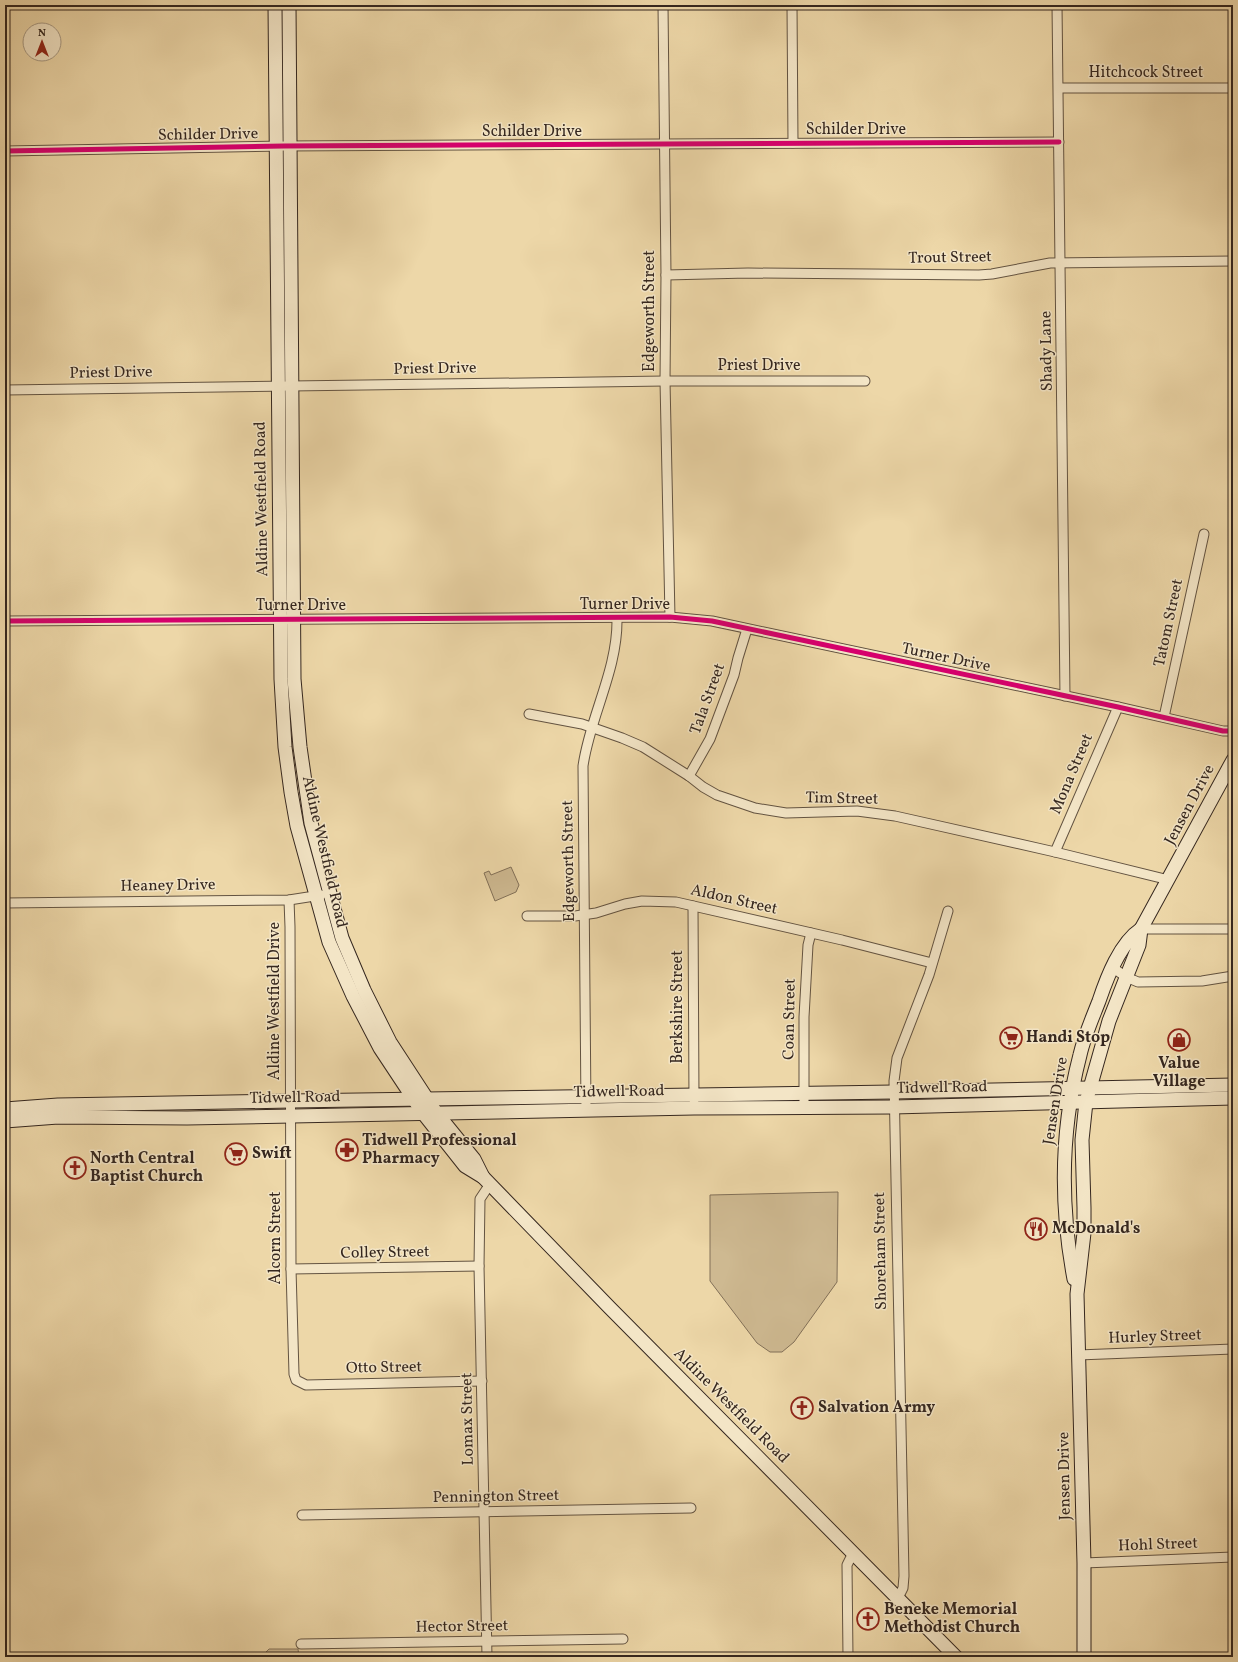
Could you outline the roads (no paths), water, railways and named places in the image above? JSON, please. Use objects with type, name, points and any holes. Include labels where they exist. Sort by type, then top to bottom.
[{"type":"main road","name":"Aldine Westfield Road","points":[[275,5],[281,679],[287,768],[297,826],[328,942],[358,993],[428,1100],[474,1159],[486,1180]]},
{"type":"main road","name":"Aldine Westfield Road","points":[[288,5],[294,679],[305,789],[311,823],[358,993],[380,1048],[423,1113],[465,1166],[486,1180],[610,1308],[956,1657]]},
{"type":"main road","points":[[277,265],[290,265]]},
{"type":"main road","points":[[280,500],[293,500]]},
{"type":"main road","name":"Jensen Drive","points":[[1084,1657],[1084,1563],[1077,1294],[1084,1233],[1082,1140],[1086,1102],[1109,1021],[1139,945],[1141,929],[1233,760]]},
{"type":"main road","name":"Jensen Drive","points":[[1077,1294],[1067,1244],[1065,1206],[1065,1142],[1070,1102],[1080,1055],[1109,973],[1132,935],[1141,929]]},
{"type":"main road","name":"Tidwell Road","points":[[5,1122],[58,1111],[188,1103],[428,1100],[586,1103],[694,1101],[804,1093],[1073,1089],[1233,1084]]},
{"type":"main road","points":[[1176,1086],[1177,1100]]},
{"type":"main road","name":"Tidwell Road","points":[[694,1101],[804,1107],[893,1107],[1233,1098]]},
{"type":"main road","points":[[187,1118],[188,1103]]},
{"type":"main road","name":"Tidwell Road","points":[[5,1109],[187,1118],[437,1113],[586,1103]]},
{"type":"street","name":"Edgeworth Street","points":[[663,5],[666,275],[665,381],[670,617]]},
{"type":"street","points":[[792,5],[793,143]]},
{"type":"street","name":"Shady Lane","points":[[1058,5],[1065,696]]},
{"type":"street","name":"Hitchcock Street","points":[[1059,88],[1233,88]]},
{"type":"street","name":"Schilder Drive","points":[[5,151],[276,147],[1059,142]]},
{"type":"street","name":"Trout Street","points":[[666,275],[748,273],[978,275],[992,274],[1041,264],[1233,261]]},
{"type":"street","name":"Priest Drive","points":[[5,390],[665,381],[865,381]]},
{"type":"street","name":"Tatom Street","points":[[1164,717],[1204,534]]},
{"type":"street","name":"Turner Drive","points":[[5,621],[670,617],[712,621],[1118,707],[1223,731],[1233,731]]},
{"type":"street","name":"Edgeworth Street","points":[[586,1103],[583,766],[587,743],[602,697],[613,655],[617,618]]},
{"type":"street","name":"Tala Street","points":[[688,776],[710,739],[734,675],[747,629]]},
{"type":"street","name":"Mona Street","points":[[1055,852],[1118,707]]},
{"type":"street","name":"Tim Street","points":[[529,714],[592,727],[644,747],[717,795],[755,808],[786,813],[850,811],[881,814],[1055,852],[1168,880]]},
{"type":"street","name":"Heaney Drive","points":[[5,903],[289,900],[330,893]]},
{"type":"street","name":"Aldine Westfield Drive","points":[[289,900],[291,1101]]},
{"type":"street","name":"Aldon Street","points":[[528,916],[584,915],[642,901],[658,901],[693,906],[932,962]]},
{"type":"street","name":"Berkshire Street","points":[[693,906],[694,1101]]},
{"type":"street","name":"Shoreham Street","points":[[898,1598],[903,1588],[904,1576],[893,1092],[897,1058],[929,975],[948,911]]},
{"type":"street","points":[[1141,929],[1233,929]]},
{"type":"street","name":"Coan Street","points":[[804,1107],[806,988],[808,945],[811,933]]},
{"type":"street","points":[[1112,967],[1126,977],[1138,982],[1202,981],[1233,976]]},
{"type":"street","name":"Alcorn Street","points":[[291,1101],[291,1269],[294,1374]]},
{"type":"street","name":"Lomax Street","points":[[486,1180],[480,1199],[479,1266],[487,1657]]},
{"type":"street","name":"Colley Street","points":[[291,1269],[479,1266]]},
{"type":"street","name":"Hurley Street","points":[[1078,1355],[1233,1349]]},
{"type":"street","name":"Otto Street","points":[[294,1374],[296,1380],[306,1385],[482,1381]]},
{"type":"street","name":"Pennington Street","points":[[302,1515],[691,1508]]},
{"type":"street","points":[[848,1657],[847,1565],[853,1553]]},
{"type":"street","name":"Hohl Street","points":[[1084,1563],[1233,1557]]},
{"type":"street","name":"Hector Street","points":[[301,1644],[623,1639]]},
{"type":"place","name":"Handi Stop","points":[[1011,1038]]},
{"type":"place","name":"Value Village","points":[[1179,1040]]},
{"type":"place","name":"Tidwell Professional Pharmacy","points":[[347,1150]]},
{"type":"place","name":"Swift","points":[[236,1154]]},
{"type":"place","name":"North Central Baptist Church","points":[[75,1168]]},
{"type":"place","name":"McDonald's","points":[[1036,1229]]},
{"type":"place","name":"Salvation Army","points":[[802,1408]]},
{"type":"place","name":"Beneke Memorial Methodist Church","points":[[868,1619]]}]
